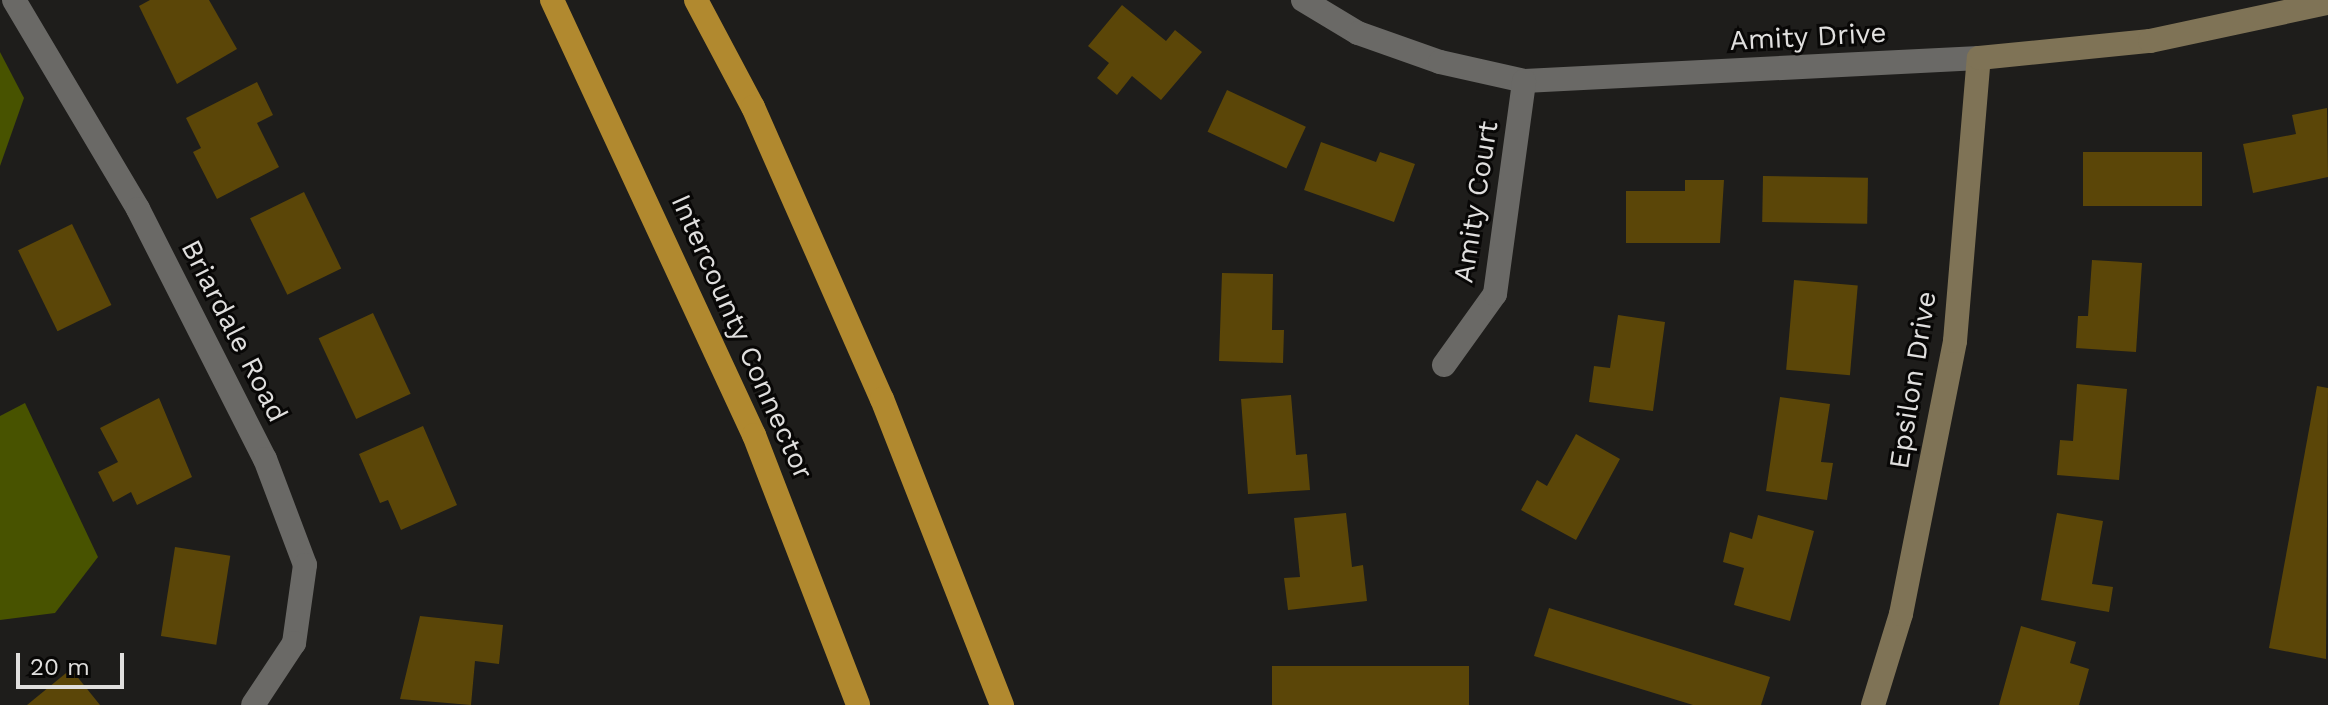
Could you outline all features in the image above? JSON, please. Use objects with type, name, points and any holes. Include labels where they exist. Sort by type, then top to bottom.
[{"type":"highway","name":"Intercounty Connector","points":[[552,0],[754,435],[858,705]]},
{"type":"highway","points":[[696,0],[753,107]]},
{"type":"highway","points":[[705,0],[882,399],[1002,705]]},
{"type":"street","name":"Briardale Road","points":[[14,0],[138,209],[265,459],[305,565],[294,643],[277,678],[253,705]]},
{"type":"street","name":"Amity Drive","points":[[1303,0],[1358,33],[1440,62],[1524,81],[1979,58],[2150,41],[2328,3]]},
{"type":"street","name":"Epsilon Drive","points":[[1873,705],[1901,614],[1955,341],[1979,58]]},
{"type":"street","name":"Amity Court","points":[[1444,365],[1495,294],[1524,81]]},
{"type":"green space","points":[[0,52],[24,98],[0,166]]},
{"type":"green space","points":[[25,403],[98,557],[55,613],[0,620],[0,416]]},
{"type":"building","points":[[150,0],[209,0],[237,49],[177,84],[139,6]]},
{"type":"building","points":[[1122,5],[1166,41],[1175,30],[1202,52],[1161,100],[1132,76],[1117,95],[1097,78],[1109,63],[1088,46]]},
{"type":"building","points":[[257,82],[273,115],[257,123],[279,167],[217,199],[193,152],[201,148],[186,118]]},
{"type":"building","points":[[1227,90],[1306,127],[1286,168],[1208,132]]},
{"type":"building","points":[[2327,108],[2328,177],[2253,193],[2243,144],[2296,134],[2292,115]]},
{"type":"building","points":[[1321,142],[1376,162],[1380,152],[1415,164],[1394,222],[1304,190]]},
{"type":"building","points":[[2083,152],[2202,152],[2202,206],[2083,206]]},
{"type":"building","points":[[1763,176],[1868,178],[1867,224],[1762,222]]},
{"type":"building","points":[[1685,180],[1724,180],[1720,243],[1626,243],[1626,191],[1685,191]]},
{"type":"building","points":[[304,192],[341,268],[287,295],[250,218]]},
{"type":"building","points":[[72,224],[111,305],[58,331],[18,250]]},
{"type":"building","points":[[2092,260],[2142,263],[2136,352],[2076,348],[2078,316],[2088,316]]},
{"type":"building","points":[[1222,273],[1273,274],[1272,330],[1284,330],[1283,363],[1219,361]]},
{"type":"building","points":[[1794,280],[1858,286],[1850,375],[1786,370]]},
{"type":"building","points":[[373,313],[411,394],[356,419],[319,338]]},
{"type":"building","points":[[1618,315],[1665,322],[1653,411],[1589,402],[1594,366],[1610,368]]},
{"type":"building","points":[[2077,384],[2127,389],[2119,480],[2057,475],[2060,440],[2073,441]]},
{"type":"building","points":[[2317,386],[2328,388],[2326,659],[2269,648]]},
{"type":"building","points":[[1291,395],[1296,455],[1307,454],[1310,490],[1248,494],[1241,399]]},
{"type":"building","points":[[1780,397],[1830,404],[1821,462],[1833,463],[1827,500],[1766,491]]},
{"type":"building","points":[[159,398],[192,477],[137,505],[131,492],[113,502],[98,472],[118,462],[100,428]]},
{"type":"building","points":[[423,426],[457,505],[401,530],[388,500],[380,503],[359,454]]},
{"type":"building","points":[[1576,434],[1620,459],[1576,540],[1521,510],[1537,480],[1547,486]]},
{"type":"building","points":[[1346,513],[1352,567],[1363,565],[1367,601],[1288,610],[1284,578],[1300,577],[1294,518]]},
{"type":"building","points":[[2057,513],[2103,521],[2092,584],[2113,587],[2109,612],[2041,600]]},
{"type":"building","points":[[1758,515],[1814,531],[1790,621],[1734,605],[1744,568],[1723,562],[1730,532],[1752,539]]},
{"type":"building","points":[[175,547],[230,556],[216,645],[161,636]]},
{"type":"building","points":[[1549,608],[1770,677],[1761,705],[1693,705],[1534,656]]},
{"type":"building","points":[[420,616],[503,625],[499,664],[475,661],[471,705],[400,699]]},
{"type":"building","points":[[2021,626],[2076,642],[2070,663],[2089,669],[2079,705],[1999,705]]},
{"type":"building","points":[[1272,666],[1469,666],[1469,705],[1272,705]]},
{"type":"building","points":[[71,669],[100,705],[27,705]]}]
